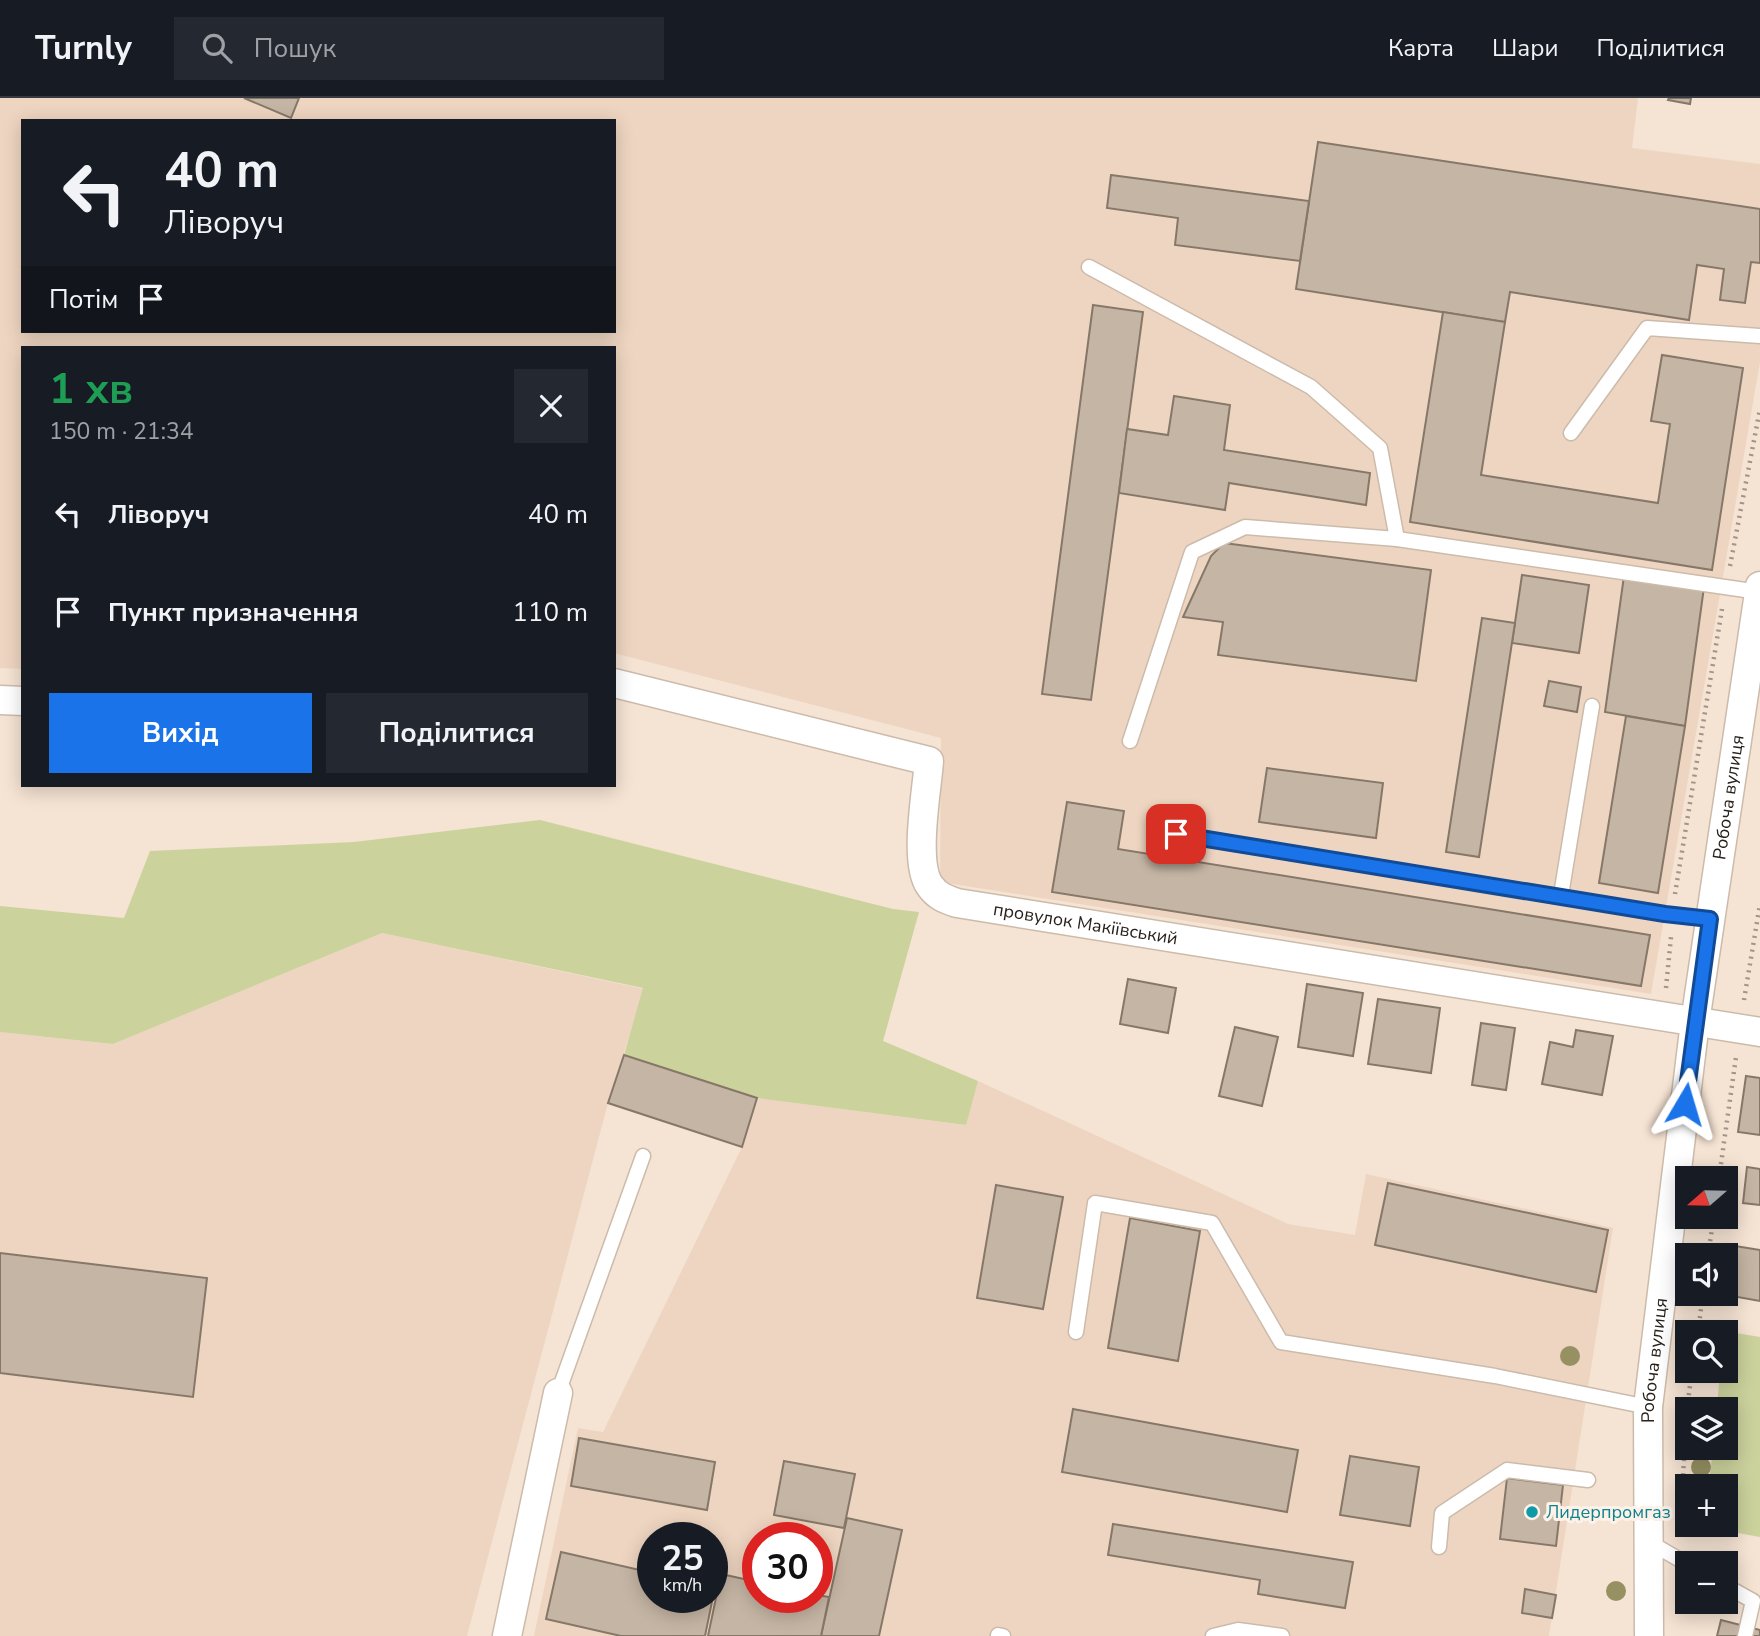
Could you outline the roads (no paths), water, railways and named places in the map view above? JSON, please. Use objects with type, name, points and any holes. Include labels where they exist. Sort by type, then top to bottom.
[{"type":"street","name":"Робоча вулиця","points":[[1649,1636],[1648,1407],[1695,1022],[1760,589]]},
{"type":"street","name":"провулок Макіївський","points":[[616,683],[929,761],[922,860],[928,884],[941,898],[957,904],[1750,1031]]},
{"type":"street","points":[[0,701],[21,701]]},
{"type":"street","points":[[507,1636],[558,1394]]},
{"type":"lane","points":[[1089,267],[1311,387],[1351,422],[1380,448],[1397,539]]},
{"type":"lane","points":[[1571,433],[1647,328],[1760,336]]},
{"type":"lane","points":[[1130,741],[1192,552],[1245,527],[1397,539],[1726,587],[1760,589]]},
{"type":"lane","points":[[1561,895],[1592,706]]},
{"type":"lane","points":[[1176,834],[1710,919]]},
{"type":"lane","points":[[558,1394],[643,1156]]},
{"type":"lane","points":[[1076,1332],[1095,1203],[1212,1223],[1281,1342],[1495,1376],[1648,1407]]},
{"type":"lane","points":[[1439,1547],[1443,1513],[1507,1470],[1588,1480]]},
{"type":"lane","points":[[1649,1542],[1675,1557]]},
{"type":"lane","points":[[1738,1593],[1753,1601],[1745,1636]]},
{"type":"lane","points":[[1213,1636],[1238,1630],[1282,1636]]},
{"type":"place","name":"Лидерпромгаз","points":[[1532,1512]]}]
